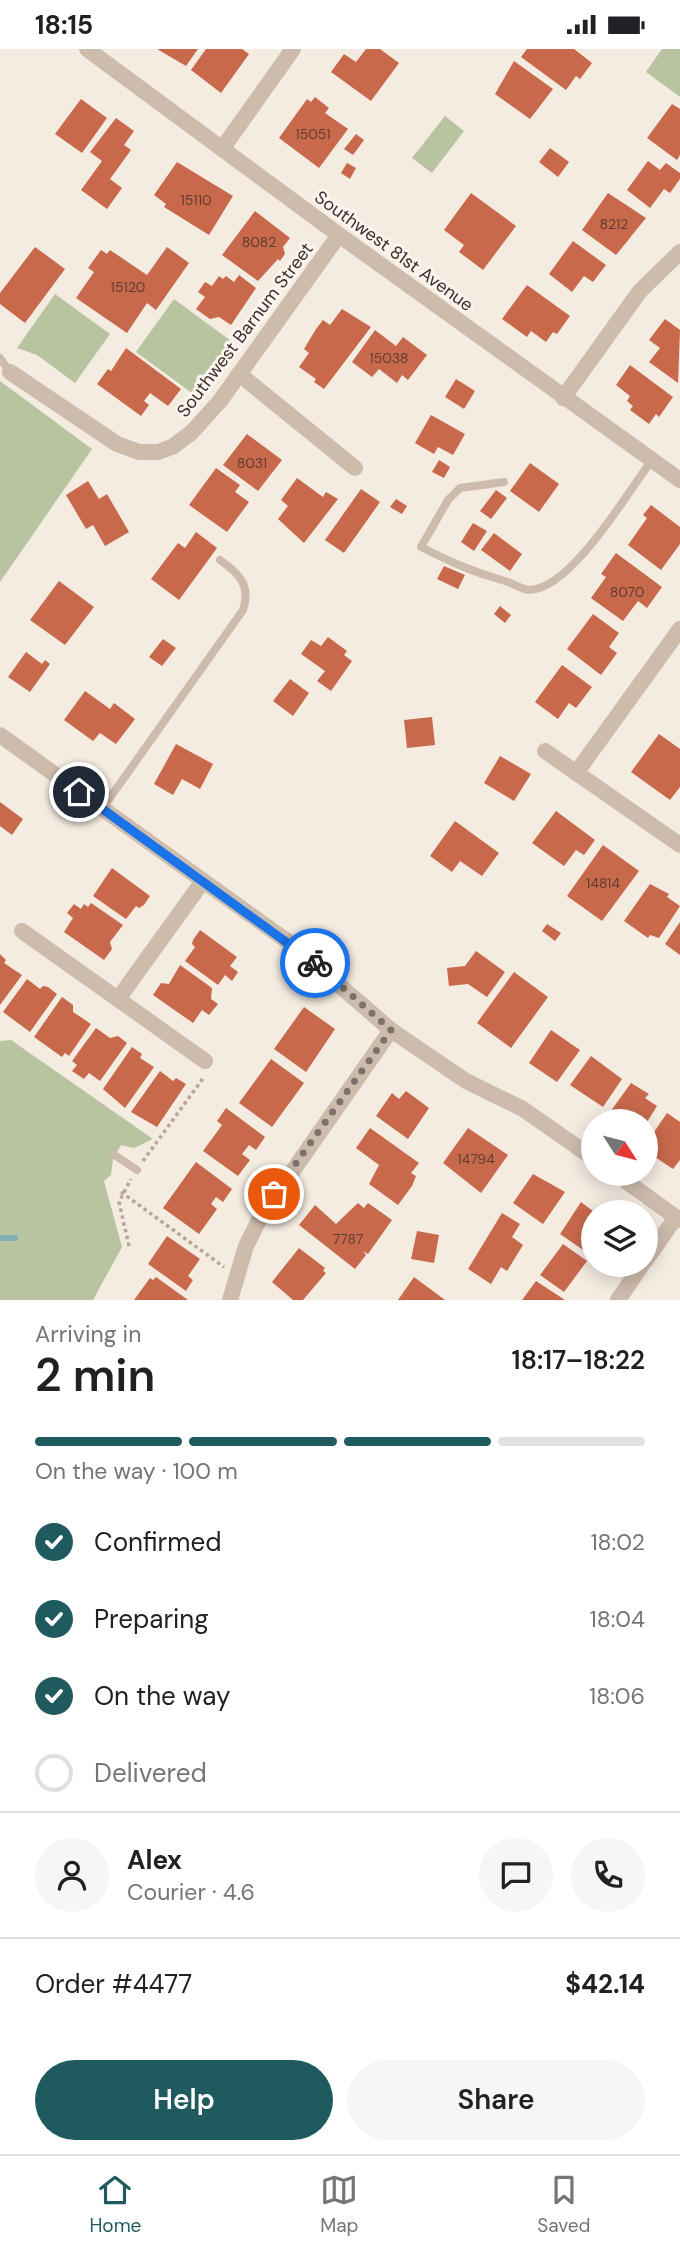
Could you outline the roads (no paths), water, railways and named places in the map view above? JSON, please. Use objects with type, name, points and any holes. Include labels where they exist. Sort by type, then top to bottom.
[{"type":"street","name":"Southwest 81st Avenue","points":[[87,49],[339,235],[680,480]]},
{"type":"street","points":[[222,149],[293,49]]},
{"type":"street","name":"Southwest Barnum Street","points":[[10,372],[117,445],[148,452],[165,450],[185,439],[239,375],[339,235]]},
{"type":"street","points":[[564,398],[640,291],[680,253]]},
{"type":"street","points":[[239,375],[355,468]]},
{"type":"street","points":[[576,773],[680,629]]},
{"type":"street","points":[[0,735],[314,961],[391,1030],[466,1081],[523,1109],[581,1150]]},
{"type":"street","points":[[545,751],[680,845]]},
{"type":"street","points":[[118,999],[203,881]]},
{"type":"street","points":[[22,931],[205,1061]]},
{"type":"street","points":[[230,1300],[247,1246],[274,1194],[391,1030]]},
{"type":"street","points":[[634,1187],[678,1219],[658,1245]]},
{"type":"street","points":[[618,1300],[634,1277]]},
{"type":"lane","name":"Southwest Barnum Street","points":[[0,358],[10,372]]},
{"type":"lane","points":[[504,482],[460,488],[448,500],[421,547],[480,575],[507,581],[528,590],[553,584],[583,554],[652,460]]},
{"type":"lane","points":[[102,809],[243,611],[247,591],[245,583],[234,569],[220,560]]},
{"type":"lane","points":[[113,1154],[137,1170]]},
{"type":"waterway","points":[[0,1238],[15,1238]]}]
